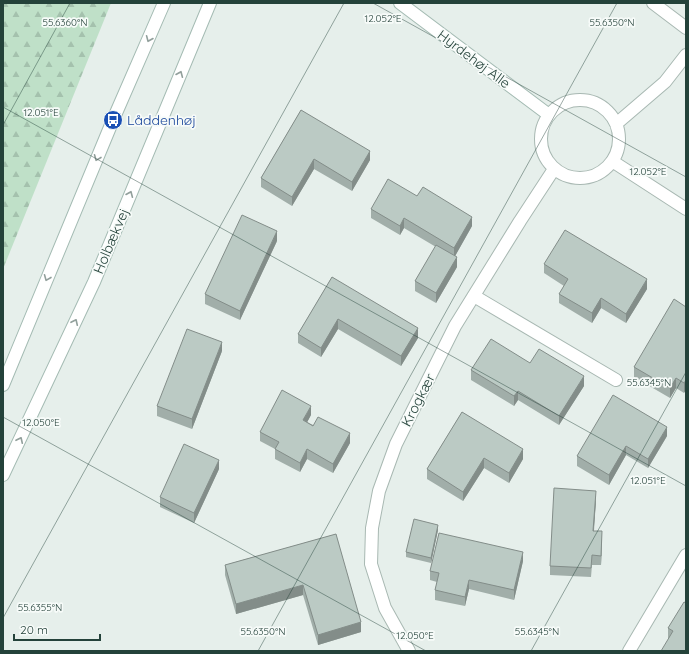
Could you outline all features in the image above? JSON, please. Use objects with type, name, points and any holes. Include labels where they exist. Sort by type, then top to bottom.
[{"type":"street","points":[[3,385],[113,120],[164,3]]},
{"type":"street","name":"Holbækvej","points":[[3,475],[94,282],[210,3]]},
{"type":"street","name":"Hyrdehøj Alle","points":[[400,3],[549,115]]},
{"type":"street","points":[[653,3],[686,28]]},
{"type":"street","points":[[616,124],[665,82],[686,55]]},
{"type":"street","points":[[585,100],[598,104],[608,112],[616,124],[619,136],[618,150],[612,161],[603,171],[591,177],[578,179],[565,176],[554,169],[545,157],[540,143],[542,128],[549,115],[559,106],[572,101],[585,100]]},
{"type":"street","points":[[612,161],[686,209]]},
{"type":"street","name":"Krogkær","points":[[409,651],[385,608],[370,564],[372,528],[378,492],[398,441],[455,326],[554,169]]},
{"type":"street","points":[[474,296],[616,380]]},
{"type":"street","points":[[629,651],[686,555]]},
{"type":"green space","points":[[3,3],[111,3],[3,269]]},
{"type":"building","points":[[301,110],[370,151],[352,182],[314,159],[292,197],[261,178]]},
{"type":"building","points":[[388,179],[417,196],[423,187],[472,217],[454,248],[404,218],[400,226],[371,209]]},
{"type":"building","points":[[242,215],[277,231],[240,311],[205,294]]},
{"type":"building","points":[[565,230],[647,279],[626,314],[601,298],[592,313],[559,294],[568,279],[544,264]]},
{"type":"building","points":[[436,245],[457,257],[436,293],[415,281]]},
{"type":"building","points":[[332,277],[418,328],[401,356],[338,319],[321,348],[298,334]]},
{"type":"building","points":[[674,299],[686,307],[686,380],[684,383],[676,378],[670,388],[634,367]]},
{"type":"building","points":[[187,329],[222,342],[192,419],[157,406]]},
{"type":"building","points":[[491,339],[530,363],[539,349],[584,376],[559,416],[518,391],[514,396],[471,370]]},
{"type":"building","points":[[282,390],[311,406],[303,420],[313,426],[318,417],[350,433],[333,464],[307,449],[300,463],[275,449],[279,442],[260,432]]},
{"type":"building","points":[[613,395],[667,427],[648,459],[626,446],[609,475],[577,456]]},
{"type":"building","points":[[462,412],[523,449],[509,473],[484,458],[463,492],[427,469]]},
{"type":"building","points":[[184,444],[219,460],[194,513],[160,497]]},
{"type":"building","points":[[554,488],[596,491],[593,531],[602,531],[601,556],[592,555],[591,568],[550,566]]},
{"type":"building","points":[[414,519],[438,525],[431,558],[406,552]]},
{"type":"building","points":[[439,533],[523,552],[514,590],[469,580],[465,597],[435,590],[439,573],[430,571]]},
{"type":"building","points":[[336,534],[361,622],[318,635],[303,585],[236,604],[225,565]]},
{"type":"building","points":[[684,602],[686,603],[686,651],[661,651],[673,631],[668,628]]},
{"type":"place","name":"Låddenhøj","points":[[113,120]]}]
